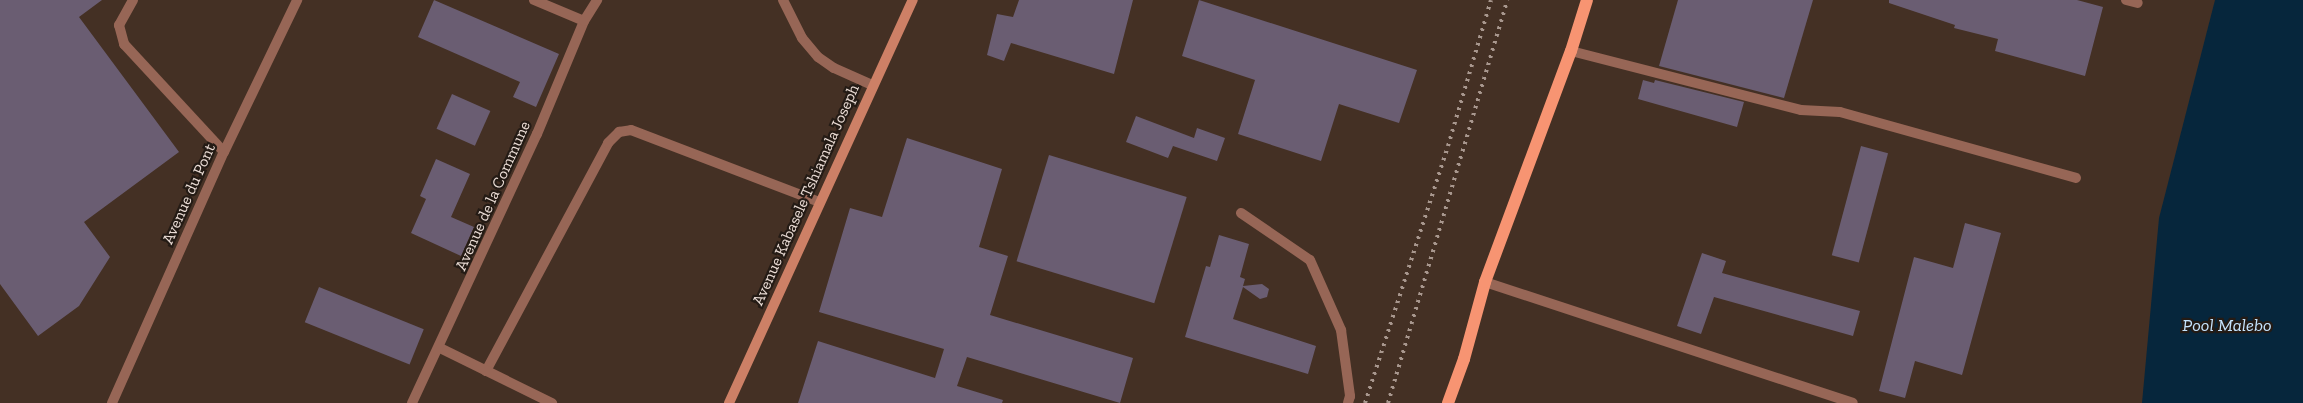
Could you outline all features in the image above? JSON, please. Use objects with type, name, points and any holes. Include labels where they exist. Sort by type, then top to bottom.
[{"type":"main road","name":"Avenue Kabasele Tshiamala Joseph","points":[[729,403],[872,85],[913,0]]},
{"type":"main road","points":[[1448,403],[1464,359],[1485,282],[1571,50],[1587,0]]},
{"type":"street","points":[[134,0],[119,25],[124,44],[224,152]]},
{"type":"street","name":"Avenue du Pont","points":[[112,403],[224,152],[297,0]]},
{"type":"street","points":[[534,0],[584,21]]},
{"type":"street","name":"Avenue de la Commune","points":[[412,403],[440,348],[537,134],[584,21],[597,0]]},
{"type":"street","points":[[783,0],[802,38],[818,57],[834,68],[872,85]]},
{"type":"street","points":[[2126,0],[2138,3]]},
{"type":"street","points":[[1571,50],[1801,110],[1840,112],[2076,178]]},
{"type":"street","points":[[486,371],[608,143],[619,132],[631,130],[820,202]]},
{"type":"street","points":[[1241,213],[1310,260],[1341,330],[1350,396],[1348,403]]},
{"type":"street","points":[[1485,282],[1853,403]]},
{"type":"street","points":[[440,348],[552,403]]},
{"type":"water","name":"Pool Malebo","points":[[2215,0],[2303,0],[2303,403],[2142,403],[2159,218]]},
{"type":"building","points":[[0,0],[102,0],[79,17],[179,152],[84,222],[110,257],[79,306],[38,336],[0,284]]},
{"type":"building","points":[[434,0],[559,54],[536,107],[513,97],[520,82],[418,37]]},
{"type":"building","points":[[1019,0],[1133,0],[1114,74],[1011,43],[1004,61],[987,55],[997,14],[1013,17]]},
{"type":"building","points":[[1199,0],[1417,70],[1399,123],[1339,104],[1321,161],[1238,134],[1255,80],[1182,56]]},
{"type":"building","points":[[1678,0],[1813,0],[1784,98],[1659,66]]},
{"type":"building","points":[[1889,0],[2077,0],[2103,7],[2085,76],[1995,51],[1998,39],[1954,28],[1955,25],[1889,3]]},
{"type":"building","points":[[1643,80],[1654,83],[1655,80],[1744,102],[1737,127],[1638,99]]},
{"type":"building","points":[[452,94],[490,111],[475,146],[437,129]]},
{"type":"building","points":[[1136,116],[1194,138],[1197,128],[1225,138],[1217,161],[1173,146],[1168,158],[1126,142]]},
{"type":"building","points":[[907,138],[1002,169],[979,247],[1008,256],[990,315],[1133,358],[1120,403],[967,357],[957,386],[1003,400],[1002,403],[798,403],[818,341],[935,378],[944,349],[819,312],[850,208],[882,217]]},
{"type":"building","points":[[1861,146],[1888,153],[1859,262],[1832,255]]},
{"type":"building","points":[[1049,155],[1187,197],[1154,303],[1017,261]]},
{"type":"building","points":[[436,159],[470,174],[451,217],[474,227],[461,256],[411,233],[426,199],[420,196]]},
{"type":"building","points":[[1965,223],[2001,233],[1962,375],[1915,361],[1905,398],[1879,391],[1914,257],[1953,268]]},
{"type":"building","points":[[1219,235],[1249,244],[1240,277],[1245,279],[1243,286],[1262,284],[1269,289],[1267,297],[1260,299],[1243,287],[1233,319],[1316,346],[1308,374],[1185,337],[1206,266],[1210,267]]},
{"type":"building","points":[[1702,253],[1726,261],[1722,273],[1860,311],[1853,336],[1714,297],[1701,334],[1677,326]]},
{"type":"building","points":[[319,287],[424,329],[410,365],[305,322]]},
{"type":"railway","points":[[1365,403],[1448,146],[1491,0]]},
{"type":"railway","points":[[1388,403],[1507,0]]}]
